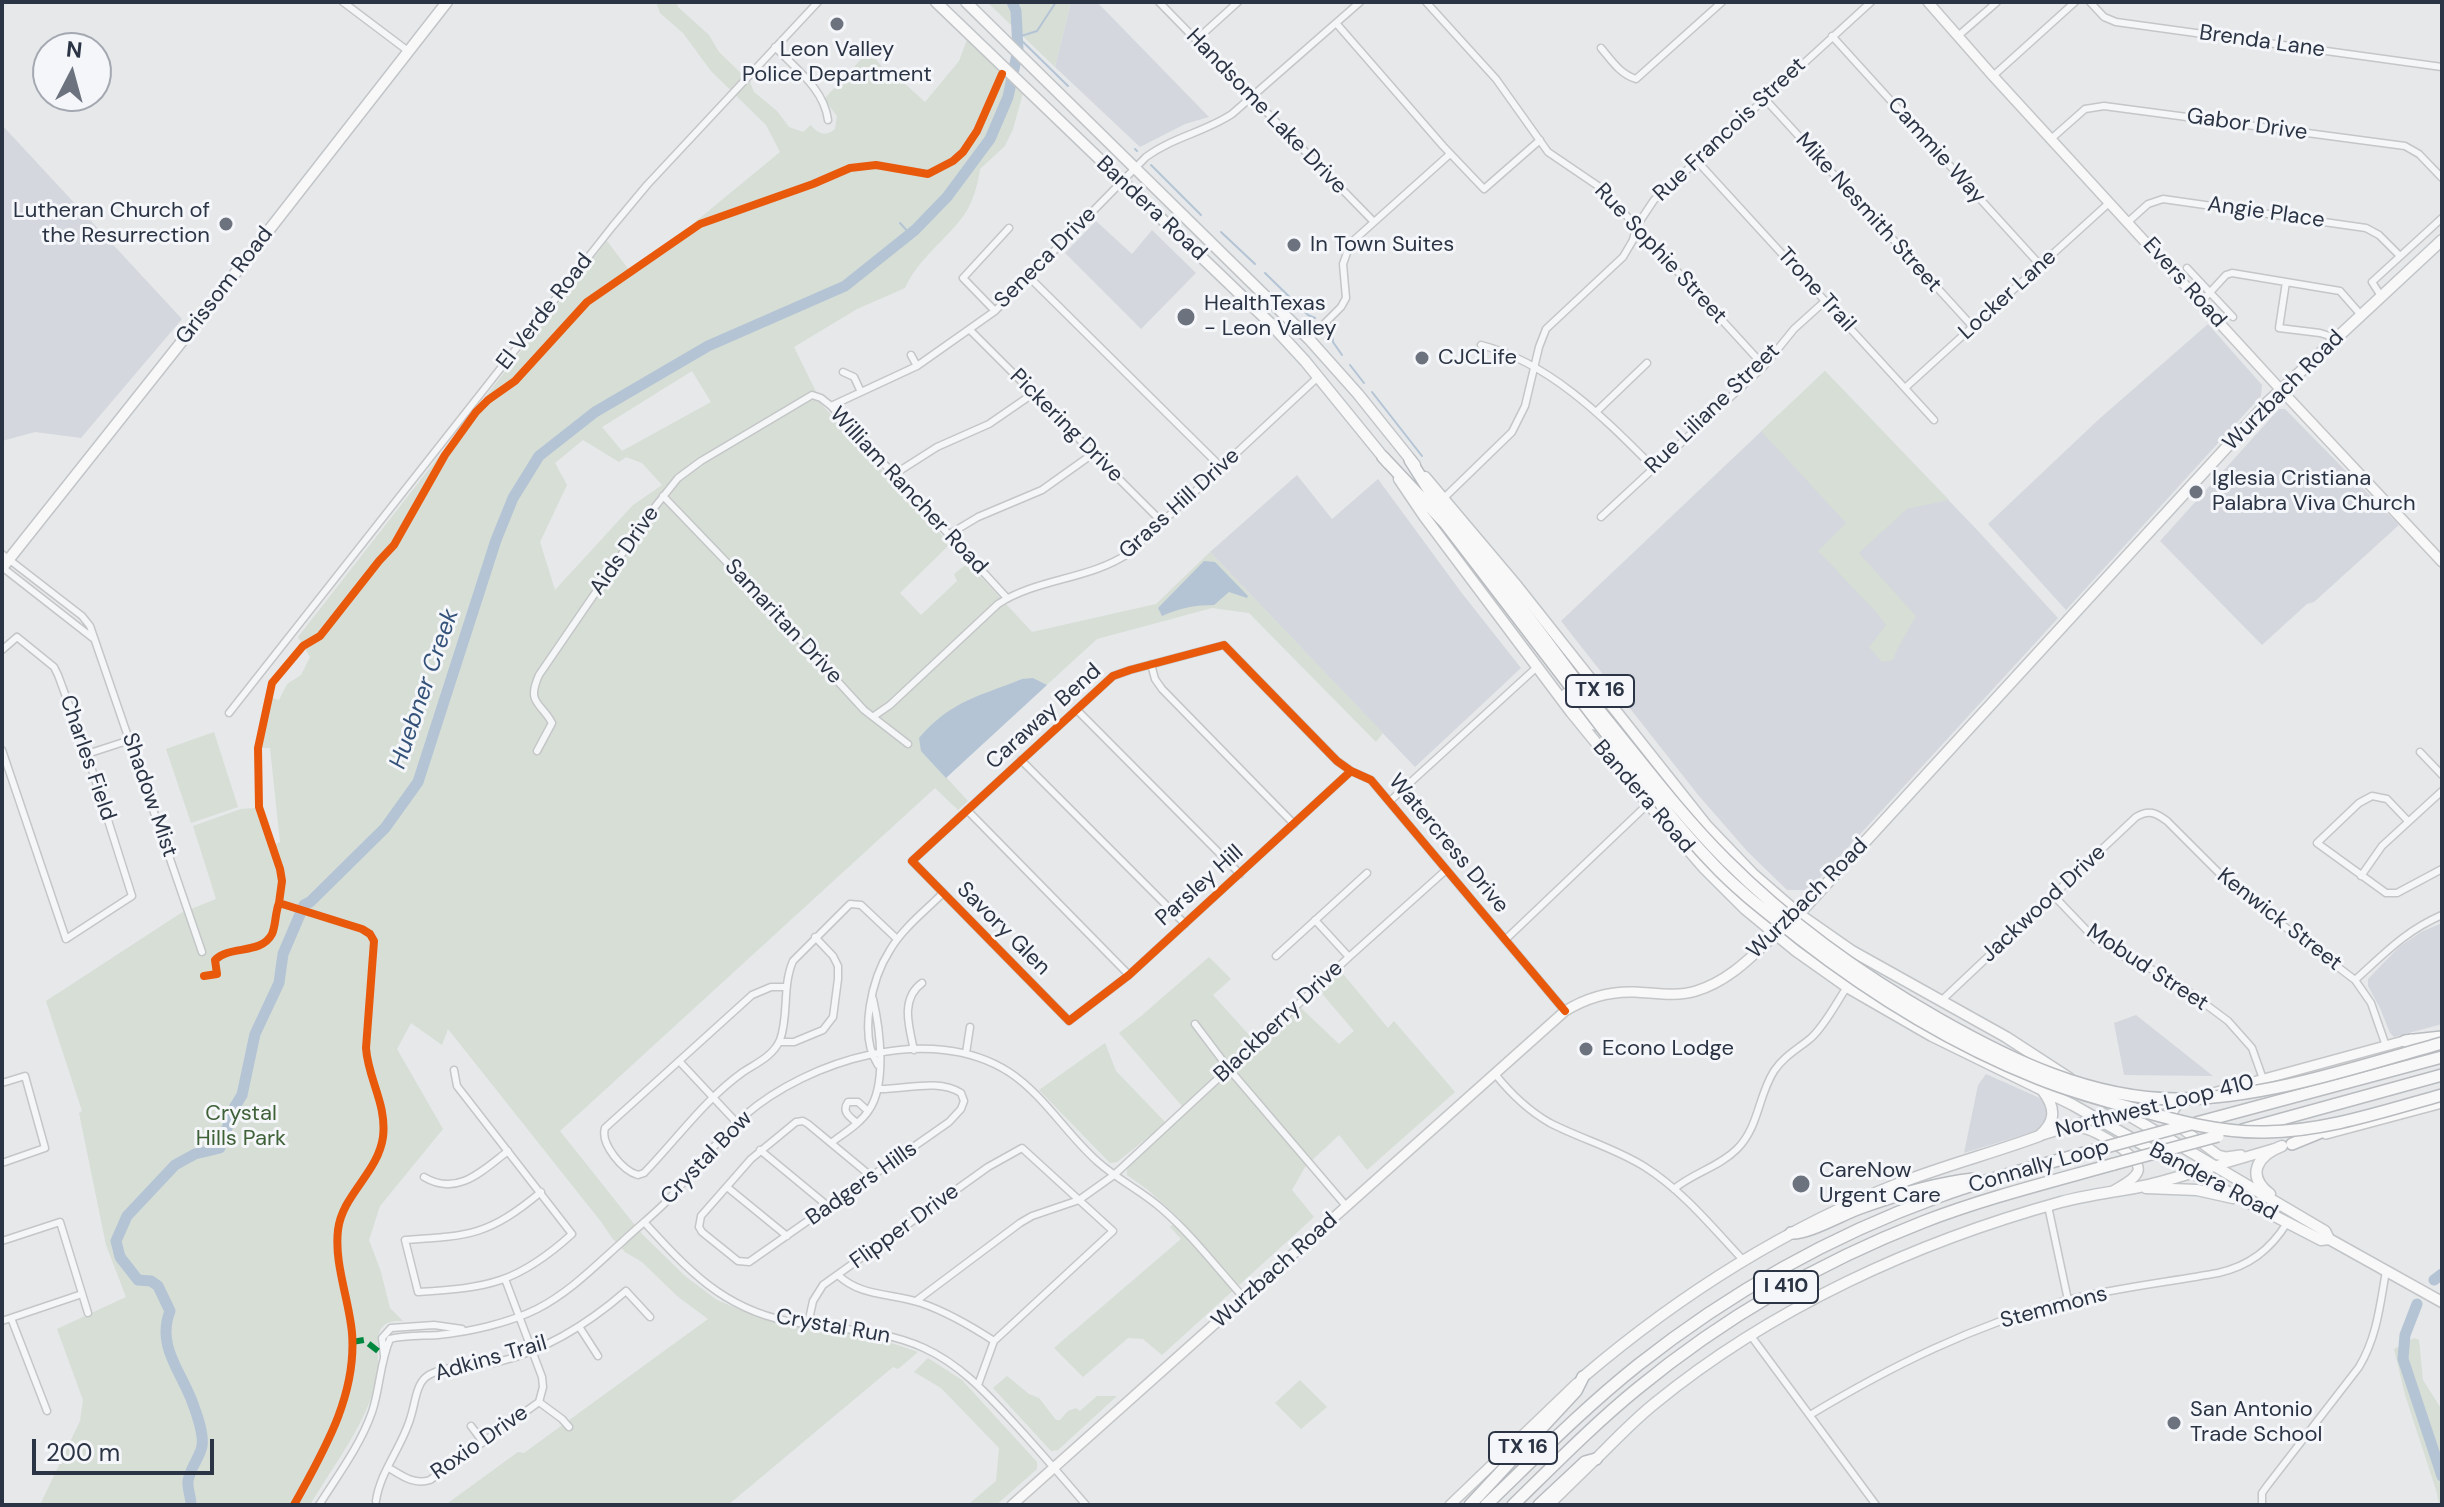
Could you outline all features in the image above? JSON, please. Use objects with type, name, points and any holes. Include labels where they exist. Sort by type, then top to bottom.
[{"type":"highway","points":[[1383,457],[1445,523],[1712,864],[1761,908],[1883,999],[2011,1067],[2066,1089],[2208,1127],[2247,1132],[2284,1132],[2351,1120],[2442,1093]]},
{"type":"highway","points":[[1410,460],[1434,498],[1509,591],[1586,701],[1726,860],[1790,918],[1886,989],[2002,1053],[2056,1076],[2100,1089],[2173,1099],[2222,1097],[2271,1089],[2442,1040]]},
{"type":"highway","points":[[2405,1041],[2442,1040]]},
{"type":"highway","name":"Connally Loop","points":[[1486,1505],[1604,1393],[1664,1345],[1737,1295],[1804,1256],[1854,1232],[1925,1202],[1999,1177],[2442,1057]]},
{"type":"highway","name":"Connally Loop","points":[[1513,1505],[1588,1432],[1655,1375],[1727,1323],[1793,1283],[1872,1243],[1996,1196],[2442,1075]]},
{"type":"highway","points":[[2287,1145],[2442,1093]]},
{"type":"highway","points":[[1791,1233],[1800,1234],[1847,1213],[1907,1194],[1963,1180],[1999,1177]]},
{"type":"highway","name":"TX 16","points":[[1470,1505],[1576,1391],[1583,1377]]},
{"type":"highway","name":"TX 16","points":[[1539,1505],[1585,1462],[1596,1459]]},
{"type":"main road","name":"Grissom Road","points":[[4,563],[447,2]]},
{"type":"main road","name":"Bandera Road","points":[[936,2],[1259,313],[1318,377],[1383,457],[1422,514],[1579,722],[1704,868],[1745,909],[1847,987],[1932,1036],[2097,1118],[2265,1210],[2325,1231],[2329,1239],[2442,1302]]},
{"type":"main road","name":"Bandera Road","points":[[966,2],[1309,339],[1444,498],[1707,826],[1753,874],[1799,914],[1852,951],[2006,1037],[2121,1113],[2275,1203],[2291,1218]]},
{"type":"main road","name":"Evers Road","points":[[1928,2],[2442,562]]},
{"type":"main road","name":"Wurzbach Road","points":[[1012,1505],[1565,1011],[1598,996],[1617,992],[1681,994],[1707,987],[1735,971],[1799,914],[2281,390],[2442,240]]},
{"type":"main road","points":[[1540,671],[1559,684],[1585,717],[1596,725],[1610,713],[1591,680]]},
{"type":"main road","points":[[1628,779],[1616,759],[1621,748],[1630,742],[1639,745],[1664,771]]},
{"type":"main road","name":"Northwest Loop 410","points":[[1450,1505],[1583,1377],[1649,1323],[1743,1260],[1791,1233],[1899,1183],[2097,1118],[2175,1102],[2442,1031]]},
{"type":"main road","points":[[2085,1087],[2133,1100],[2175,1102]]},
{"type":"main road","points":[[2039,1136],[2048,1128],[2053,1115],[2051,1103],[2042,1090]]},
{"type":"main road","points":[[2193,1097],[2176,1105],[2173,1122],[2218,1155],[2260,1153]]},
{"type":"main road","points":[[2215,1166],[2442,1103]]},
{"type":"main road","points":[[2062,1129],[2090,1130],[2135,1159],[2139,1167],[2136,1175],[2113,1191]]},
{"type":"main road","points":[[2275,1203],[2261,1185],[2257,1170],[2265,1154],[2287,1145]]},
{"type":"main road","name":"TX 16","points":[[1596,1459],[1653,1405],[1719,1355],[1825,1294],[1923,1249],[1994,1222],[2215,1166]]},
{"type":"main road","points":[[2140,1187],[2204,1191],[2265,1210]]},
{"type":"main road","points":[[1549,1505],[1596,1459]]},
{"type":"street","points":[[343,2],[408,51]]},
{"type":"street","name":"El Verde Road","points":[[229,713],[612,227],[647,185],[818,2]]},
{"type":"street","name":"Handsome Lake Drive","points":[[1159,2],[1374,222]]},
{"type":"street","points":[[1196,40],[1238,2]]},
{"type":"street","name":"Seneca Drive","points":[[831,406],[917,366],[995,311],[1157,149],[1221,121],[1252,98],[1360,2]]},
{"type":"street","name":"Rue Sophie Street","points":[[1426,2],[1496,79],[1555,158],[1601,188],[1764,366]]},
{"type":"street","name":"Rue Francois Street","points":[[1444,498],[1512,432],[1525,406],[1546,329],[1623,257],[1633,240],[1636,227],[1654,200],[1871,2]]},
{"type":"street","points":[[1958,36],[1997,2]]},
{"type":"street","points":[[1993,76],[2075,2]]},
{"type":"street","name":"Brenda Lane","points":[[2090,2],[2104,17],[2116,22],[2442,67]]},
{"type":"street","points":[[1601,48],[1625,75],[1636,79],[1720,3]]},
{"type":"street","points":[[1336,23],[1484,189],[1540,140]]},
{"type":"street","name":"Cammie Way","points":[[1832,36],[2041,266]]},
{"type":"street","points":[[775,47],[807,79],[822,100],[828,120]]},
{"type":"street","name":"Mike Nesmith Street","points":[[1764,98],[1973,327]]},
{"type":"street","name":"Gabor Drive","points":[[2051,139],[2085,109],[2104,106],[2409,147],[2442,178]]},
{"type":"street","points":[[1309,339],[1346,298],[1345,255],[1354,240],[1450,154]]},
{"type":"street","name":"Trone Trail","points":[[1697,161],[1934,420]]},
{"type":"street","name":"Angie Place","points":[[2128,222],[2148,204],[2163,199],[2366,228],[2379,235],[2400,256]]},
{"type":"street","name":"Locker Lane","points":[[1905,388],[2110,202]]},
{"type":"street","points":[[2381,296],[2372,282],[2442,218]]},
{"type":"street","points":[[995,311],[963,278],[1009,228]]},
{"type":"street","points":[[2187,268],[2233,317]]},
{"type":"street","points":[[2201,302],[2226,275],[2232,273],[2340,291],[2361,315]]},
{"type":"street","points":[[1029,277],[1222,468]]},
{"type":"street","points":[[2286,282],[2279,328],[2336,338]]},
{"type":"street","name":"Rue Liliane Street","points":[[1601,517],[1764,366],[1794,329],[1825,301]]},
{"type":"street","name":"Pickering Drive","points":[[970,330],[1163,523]]},
{"type":"street","points":[[1481,345],[1512,355],[1534,367],[1596,412],[1654,468]]},
{"type":"street","points":[[911,355],[917,366]]},
{"type":"street","points":[[1596,412],[1647,363]]},
{"type":"street","points":[[843,372],[854,377],[861,392]]},
{"type":"street","name":"Grass Hill Drive","points":[[874,716],[1007,598],[1029,587],[1109,565],[1129,553],[1318,377]]},
{"type":"street","points":[[893,475],[937,447],[989,424],[1034,393]]},
{"type":"street","name":"William Rancher Road","points":[[805,399],[816,396],[831,406],[1007,598]]},
{"type":"street","name":"Aids Drive","points":[[537,751],[552,723],[534,702],[534,685],[663,496],[678,478],[701,461],[805,399]]},
{"type":"street","points":[[948,535],[978,517],[1042,490],[1094,453]]},
{"type":"street","name":"Samaritan Drive","points":[[663,496],[864,710],[908,744]]},
{"type":"street","points":[[4,563],[94,639]]},
{"type":"street","name":"Shadow Mist","points":[[4,563],[82,616],[90,626],[202,952]]},
{"type":"street","name":"Charles Field","points":[[2,650],[17,637],[54,667],[87,754],[132,896],[66,939],[2,750]]},
{"type":"street","name":"Caraway Bend","points":[[912,861],[1113,676],[1224,645]]},
{"type":"street","name":"Watercress Drive","points":[[1224,645],[1337,761],[1371,780],[1565,1011]]},
{"type":"street","points":[[1151,664],[1162,689],[1294,824]]},
{"type":"street","points":[[1390,801],[1540,671]]},
{"type":"street","points":[[1077,710],[1240,874]]},
{"type":"street","points":[[87,754],[130,740]]},
{"type":"street","points":[[2420,752],[2442,775]]},
{"type":"street","points":[[1021,760],[1185,924]]},
{"type":"street","name":"Parsley Hill","points":[[1069,1021],[1129,975],[1351,771]]},
{"type":"street","points":[[2361,876],[2382,846],[2442,791]]},
{"type":"street","points":[[2408,821],[2387,799],[2372,796],[2359,803],[2317,843],[2382,892],[2391,894],[2442,869]]},
{"type":"street","points":[[1505,940],[1649,803]]},
{"type":"street","points":[[967,810],[1129,975]]},
{"type":"street","name":"Jackwood Drive","points":[[1941,1001],[2136,817],[2149,812]]},
{"type":"street","name":"Kenwick Street","points":[[2149,812],[2167,821],[2235,889],[2355,980],[2371,1003],[2386,1046]]},
{"type":"street","name":"Savory Glen","points":[[912,861],[1069,1021]]},
{"type":"street","name":"Blackberry Drive","points":[[916,1301],[1020,1223],[1079,1200],[1114,1175],[1446,870]]},
{"type":"street","points":[[1276,956],[1367,873]]},
{"type":"street","points":[[878,1065],[872,1055],[868,1017],[884,960],[897,939],[942,894]]},
{"type":"street","name":"Mobud Street","points":[[2054,896],[2096,940],[2126,958],[2169,977],[2228,1021],[2252,1048],[2263,1079]]},
{"type":"street","points":[[786,987],[771,987],[752,995],[608,1124],[603,1134],[604,1141],[627,1170],[638,1175],[648,1169],[713,1097],[767,1056],[779,1042],[786,987],[793,961],[850,904],[856,903],[897,939]]},
{"type":"street","points":[[2355,980],[2403,936],[2442,915]]},
{"type":"street","points":[[1315,920],[1349,957]]},
{"type":"street","points":[[779,1042],[794,1042],[823,1030],[833,1017],[838,971],[836,962],[815,937]]},
{"type":"street","points":[[914,1050],[908,1004],[913,990],[922,983]]},
{"type":"street","points":[[1674,1189],[1726,1158],[1744,1142],[1755,1121],[1765,1086],[1775,1069],[1787,1055],[1812,1036],[1847,987]]},
{"type":"street","points":[[831,1143],[868,1111],[878,1089],[881,1053],[873,998]]},
{"type":"street","points":[[1195,1024],[1229,1069],[1347,1207]]},
{"type":"street","points":[[966,1053],[970,1027]]},
{"type":"street","name":"Crystal Bow","points":[[384,1356],[393,1338],[442,1335],[493,1325],[518,1317],[556,1298],[575,1285],[668,1200],[737,1123],[780,1090],[832,1065],[881,1053],[914,1050],[966,1053],[1015,1076],[1096,1160],[1163,1210],[1244,1298]]},
{"type":"street","points":[[679,1061],[737,1123]]},
{"type":"street","points":[[1015,1076],[1021,1068]]},
{"type":"street","points":[[454,1070],[457,1086],[541,1192],[572,1234],[534,1264],[505,1279],[466,1289],[418,1292],[405,1240],[472,1234],[504,1220],[541,1192]]},
{"type":"street","points":[[1495,1074],[1508,1091],[1535,1113],[1624,1154],[1647,1168],[1674,1189],[1743,1260]]},
{"type":"street","points":[[2,1083],[25,1076],[45,1148],[2,1163]]},
{"type":"street","name":"Badgers Hills","points":[[727,1187],[701,1216],[699,1227],[738,1261],[746,1264],[949,1122],[968,1102],[961,1093],[950,1088],[878,1089]]},
{"type":"street","points":[[857,1123],[846,1114],[848,1102],[858,1102],[868,1111]]},
{"type":"street","points":[[787,1236],[727,1187],[778,1135],[800,1121],[808,1124],[872,1177]]},
{"type":"street","name":"Flipper Drive","points":[[808,1324],[813,1301],[823,1285],[988,1167],[1022,1148],[1079,1200]]},
{"type":"street","points":[[760,1150],[829,1207]]},
{"type":"street","points":[[424,1177],[435,1184],[463,1182],[508,1151]]},
{"type":"street","points":[[978,1385],[994,1341],[1113,1231],[1079,1200]]},
{"type":"street","points":[[2048,1206],[2068,1300]]},
{"type":"street","name":"Stemmons","points":[[1810,1415],[1920,1353],[1991,1324],[2068,1300],[2240,1267],[2269,1247],[2291,1218]]},
{"type":"street","points":[[2,1241],[60,1222],[88,1313]]},
{"type":"street","name":"Crystal Run","points":[[644,1222],[687,1269],[727,1298],[785,1321],[905,1340],[943,1358],[978,1385],[1086,1505]]},
{"type":"street","points":[[2262,1505],[2262,1493],[2368,1351],[2374,1338],[2386,1271]]},
{"type":"street","points":[[838,1275],[859,1290],[916,1301],[957,1319],[994,1341]]},
{"type":"street","name":"Roxio Drive","points":[[389,1468],[407,1479],[430,1480],[539,1402],[542,1377],[505,1279]]},
{"type":"street","name":"Adkins Trail","points":[[376,1501],[378,1486],[408,1427],[424,1379],[440,1370],[498,1362],[533,1351],[580,1328],[626,1291],[650,1317]]},
{"type":"street","points":[[2,1321],[82,1294]]},
{"type":"street","points":[[11,1318],[47,1411]]},
{"type":"street","name":"Crystal Bow","points":[[384,1356],[382,1338],[387,1330],[394,1327],[434,1325],[467,1329]]},
{"type":"street","points":[[580,1328],[598,1356]]},
{"type":"street","points":[[1751,1336],[1876,1505]]},
{"type":"street","points":[[319,1505],[362,1436],[377,1395],[384,1356]]},
{"type":"street","points":[[539,1402],[569,1427]]},
{"type":"street","points":[[471,1426],[483,1442]]},
{"type":"shaded area","points":[[1071,2],[1097,2],[1209,117],[1185,124],[1140,147],[1055,67]]},
{"type":"shaded area","points":[[2,125],[182,319],[81,438],[35,432],[2,441]]},
{"type":"shaded area","points":[[1096,221],[1132,254],[1152,230],[1196,273],[1141,329],[1065,253]]},
{"type":"shaded area","points":[[2208,324],[2262,385],[2261,396],[2066,610],[1988,524],[2098,420]]},
{"type":"shaded area","points":[[1825,371],[2058,618],[1809,890],[1787,890],[1747,851],[1699,796],[1561,621]]},
{"type":"shaded area","points":[[2279,409],[2285,409],[2399,525],[2262,645],[2160,541]]},
{"type":"shaded area","points":[[1297,475],[1332,519],[1378,479],[1521,668],[1415,767],[1210,552]]},
{"type":"shaded area","points":[[2442,923],[2442,1024],[2394,1037],[2368,986],[2368,979],[2399,947]]},
{"type":"shaded area","points":[[2136,1015],[2213,1076],[2124,1075],[2114,1023]]},
{"type":"shaded area","points":[[1986,1074],[2042,1099],[2047,1106],[2046,1122],[2039,1130],[1964,1153],[1978,1085]]},
{"type":"green space","name":"Crystal Hills Park","points":[[656,2],[676,2],[750,82],[754,92],[777,111],[789,127],[803,132],[811,125],[822,133],[835,129],[837,116],[824,99],[869,51],[893,80],[904,83],[925,102],[959,61],[967,40],[1023,93],[1005,146],[980,169],[966,212],[918,267],[905,288],[857,309],[794,347],[823,406],[950,544],[900,593],[921,615],[957,581],[954,574],[968,563],[1032,632],[1156,604],[1210,552],[1383,733],[1376,742],[1249,613],[1212,608],[1097,639],[946,777],[968,801],[958,810],[935,788],[560,1131],[642,1234],[685,1276],[717,1300],[757,1317],[795,1327],[874,1337],[918,1352],[898,1369],[893,1367],[728,1505],[441,1505],[518,1452],[524,1453],[708,1319],[677,1296],[612,1238],[448,1029],[442,1045],[411,1023],[397,1049],[443,1129],[380,1206],[369,1240],[390,1308],[403,1321],[384,1325],[380,1331],[377,1377],[366,1411],[310,1505],[40,1505],[80,1421],[83,1400],[57,1329],[126,1297],[106,1245],[79,1113],[82,1111],[46,1001],[181,913],[216,899],[193,826],[241,809],[256,808],[279,873],[272,846],[280,842],[270,748],[258,748],[269,697],[279,700],[287,684],[301,675],[310,657],[298,637],[607,241],[632,274],[780,152],[766,125],[711,71],[683,33],[660,13]],"holes":[[[692,371],[711,402],[622,451],[602,427]],[[583,440],[619,462],[626,457],[642,463],[662,485],[633,505],[555,590],[540,542],[567,485],[555,463]]]},
{"type":"green space","points":[[987,2],[1071,2],[1055,67]]},
{"type":"green space","points":[[1825,371],[1949,500],[1907,509],[1859,553],[1916,616],[1893,660],[1882,662],[1869,647],[1886,625],[1818,551],[1846,523],[1761,431]]},
{"type":"green space","points":[[214,732],[238,807],[191,823],[166,749]]},
{"type":"green space","points":[[1209,957],[1231,979],[1213,995],[1258,1045],[1300,1007],[1339,1044],[1354,1031],[1318,989],[1339,969],[1388,1028],[1394,1021],[1455,1092],[1367,1170],[1339,1135],[1305,1167],[1292,1190],[1314,1217],[1162,1355],[1143,1339],[1128,1338],[1083,1377],[1054,1348],[1181,1239],[1170,1227],[1180,1219],[1127,1175],[1127,1167],[1187,1112],[1119,1033]]},
{"type":"green space","points":[[1105,1043],[1116,1071],[1166,1123],[1117,1162],[1110,1163],[1039,1090]]},
{"type":"green space","points":[[2414,1338],[2419,1340],[2423,1380],[2442,1410],[2442,1505],[2439,1505],[2405,1395],[2394,1349]]},
{"type":"green space","points":[[928,1358],[962,1380],[1037,1462],[1037,1469],[996,1505],[935,1505],[970,1503],[996,1481],[999,1448],[941,1388],[914,1372]]},
{"type":"green space","points":[[1007,1376],[1039,1398],[1056,1420],[1076,1408],[1080,1411],[1097,1396],[1117,1396],[1058,1450],[1051,1451],[993,1388]]},
{"type":"green space","points":[[1300,1380],[1327,1407],[1301,1429],[1275,1403]]},
{"type":"water","points":[[1204,561],[1215,562],[1247,598],[1229,592],[1214,605],[1188,608],[1162,616],[1158,608]]},
{"type":"water","points":[[1033,678],[1047,685],[946,778],[921,751],[919,738],[954,707],[1022,679]]},
{"type":"waterway","name":"Huebner Creek","points":[[191,1505],[188,1481],[201,1450],[202,1436],[193,1404],[168,1348],[166,1336],[170,1311],[158,1286],[151,1281],[138,1280],[120,1257],[116,1241],[127,1216],[175,1165],[195,1154],[220,1148],[234,1108],[242,1095],[255,1034],[279,983],[283,954],[304,905],[385,828],[418,782],[496,540],[513,498],[539,456],[595,412],[708,346],[845,286],[915,230],[947,197],[990,139],[1008,97],[1018,50],[1016,11],[1012,2]]},
{"type":"waterway","points":[[1056,2],[1037,31],[1018,37],[1068,86]]},
{"type":"waterway","points":[[1151,165],[1201,215]]},
{"type":"waterway","points":[[900,223],[910,234]]},
{"type":"waterway","points":[[1221,232],[1255,264]]},
{"type":"waterway","points":[[1265,273],[1308,315],[1315,318]]},
{"type":"waterway","points":[[1332,329],[1333,342],[1342,355]]},
{"type":"waterway","points":[[1350,365],[1364,383]]},
{"type":"waterway","points":[[1372,392],[1422,456]]},
{"type":"waterway","points":[[2434,1280],[2442,1274]]},
{"type":"waterway","points":[[2417,1304],[2405,1335],[2403,1359],[2442,1476]]},
{"type":"marked path","points":[[352,1342],[364,1340],[378,1351]]},
{"type":"cycle path","points":[[279,903],[280,869],[259,807],[258,748],[272,683],[303,646],[320,636],[394,545],[445,455],[476,412],[515,381],[587,302],[700,224],[850,168],[876,165],[928,174],[953,161],[977,131],[1002,74]]},
{"type":"cycle path","points":[[1351,771],[1129,975],[1069,1021],[912,861],[1113,676],[1224,645],[1337,761],[1371,780],[1565,1011]]},
{"type":"cycle path","points":[[204,976],[217,974],[215,960],[221,955],[253,948],[267,941],[272,934],[279,903],[362,929],[374,941],[366,1048],[384,1125],[380,1150],[346,1206],[338,1230],[338,1256],[352,1333],[349,1379],[336,1423],[294,1505]]},
{"type":"place","name":"Leon Valley Police Department","points":[[837,24]]},
{"type":"place","name":"Lutheran Church of the Resurrection","points":[[226,224]]},
{"type":"place","name":"In Town Suites","points":[[1294,245]]},
{"type":"place","name":"HealthTexas - Leon Valley","points":[[1186,317]]},
{"type":"place","name":"CJCLife","points":[[1422,358]]},
{"type":"place","name":"Iglesia Cristiana Palabra Viva Church","points":[[2196,492]]},
{"type":"place","name":"Econo Lodge","points":[[1586,1049]]},
{"type":"place","name":"CareNow Urgent Care","points":[[1801,1184]]},
{"type":"place","name":"San Antonio Trade School","points":[[2174,1423]]}]
